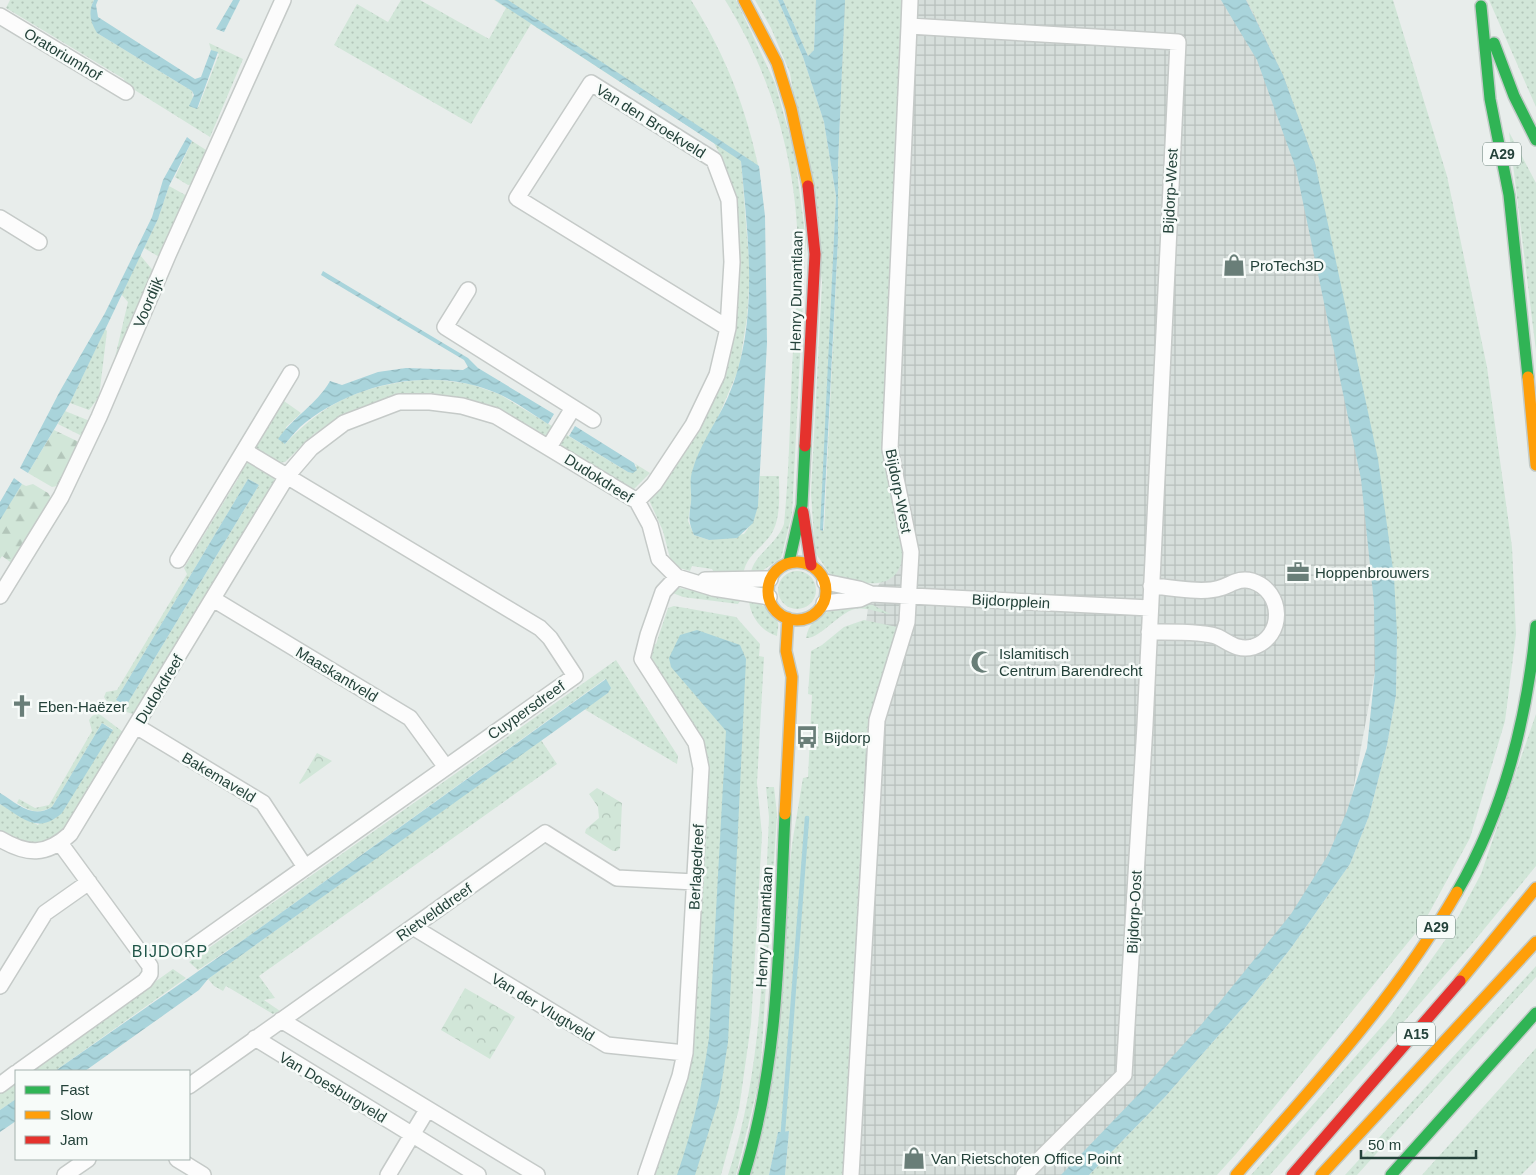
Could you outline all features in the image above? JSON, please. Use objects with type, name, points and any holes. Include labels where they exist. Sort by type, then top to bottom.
[{"type":"main road","name":"Henry Dunantlaan","points":[[744,0],[777,63],[791,108],[810,197],[815,254],[802,505]]},
{"type":"main road","name":"A29","points":[[1480,3],[1514,96],[1536,140]]},
{"type":"main road","name":"A29","points":[[1480,3],[1490,99],[1509,195],[1526,349],[1536,465]]},
{"type":"main road","points":[[789,562],[802,505]]},
{"type":"main road","points":[[802,505],[811,564]]},
{"type":"main road","points":[[800,561],[811,564],[820,572],[825,582],[824,602],[813,615],[803,619],[788,618],[776,610],[769,597],[770,579],[775,572],[789,562],[800,561]]},
{"type":"main road","name":"Henry Dunantlaan","points":[[744,1175],[760,1123],[770,1060],[792,677],[786,650],[788,618]]},
{"type":"main road","points":[[802,634],[803,619]]},
{"type":"main road","name":"A29","points":[[1236,1175],[1373,1014],[1413,963],[1445,913],[1472,862],[1498,802],[1521,725],[1536,626]]},
{"type":"main road","name":"Henry Dunantlaan","points":[[792,677],[800,656]]},
{"type":"main road","name":"A15","points":[[1292,1175],[1425,1024],[1536,888]]},
{"type":"main road","name":"A15","points":[[1321,1175],[1536,942]]},
{"type":"main road","points":[[1391,1175],[1536,1013]]},
{"type":"street","name":"Voordijk","points":[[0,596],[61,497],[99,417],[168,255],[283,0]]},
{"type":"street","name":"Bijdorp-West","points":[[908,597],[911,552],[890,449],[910,0]]},
{"type":"street","name":"Oratoriumhof","points":[[0,16],[126,92]]},
{"type":"street","name":"Bijdorp-West","points":[[909,26],[1178,42],[1150,608]]},
{"type":"street","name":"Van den Broekveld","points":[[637,502],[654,484],[693,425],[716,375],[728,328],[732,262],[729,200],[714,160],[591,83],[517,198],[728,328]]},
{"type":"street","points":[[0,218],[39,242]]},
{"type":"street","points":[[468,290],[445,327],[593,420]]},
{"type":"street","points":[[178,560],[291,373]]},
{"type":"street","name":"Dudokdreef","points":[[60,843],[70,834],[287,476],[311,448],[344,423],[399,402],[430,402],[462,406],[496,416],[637,502],[650,525],[659,559],[677,577]]},
{"type":"street","name":"Dudokdreef","points":[[549,447],[573,408]]},
{"type":"street","points":[[244,451],[287,476]]},
{"type":"street","name":"Cuypersdreef","points":[[190,950],[445,766],[574,676],[550,638],[540,628],[287,476]]},
{"type":"street","points":[[677,577],[713,588],[769,597]]},
{"type":"street","name":"Berlagedreef","points":[[646,1175],[680,1076],[685,1053],[701,768],[696,743],[642,659],[663,592],[677,577]]},
{"type":"street","points":[[694,581],[770,579]]},
{"type":"street","points":[[1149,632],[1214,636],[1228,645],[1245,648],[1259,644],[1268,638],[1278,617],[1274,599],[1269,591],[1252,581],[1237,581],[1213,590],[1151,586]]},
{"type":"street","name":"Bijdorpplein","points":[[825,582],[859,589],[871,594],[908,597],[1150,608]]},
{"type":"street","name":"Bijdorpplein","points":[[824,602],[860,599],[871,594]]},
{"type":"street","points":[[851,1175],[877,720],[907,622],[908,597]]},
{"type":"street","name":"Maaskantveld","points":[[213,600],[410,718],[445,766]]},
{"type":"street","name":"Bijdorp-Oost","points":[[1024,1175],[1124,1074],[1150,608]]},
{"type":"street","name":"Bakemaveld","points":[[136,726],[263,803],[306,867]]},
{"type":"street","name":"Rietvelddreef","points":[[190,1085],[545,833],[617,878],[695,882]]},
{"type":"street","points":[[0,839],[14,848],[32,852],[48,849],[60,843],[150,966],[150,974],[145,982],[21,1070]]},
{"type":"street","points":[[0,986],[45,913],[89,882]]},
{"type":"street","name":"Van der Vlugtveld","points":[[413,927],[607,1045],[685,1053]]},
{"type":"street","name":"Van Doesburgveld","points":[[280,1020],[536,1175]]},
{"type":"street","name":"Van Doesburgveld","points":[[254,1038],[478,1175]]},
{"type":"street","points":[[0,1085],[15,1074]]},
{"type":"street","points":[[388,1175],[428,1110]]},
{"type":"street","points":[[65,1175],[87,1160]]},
{"type":"street","points":[[179,1160],[203,1175]]},
{"type":"shaded area","name":"Bijdorp","points":[[807,0],[1296,0],[1337,90],[1381,639],[1348,818],[1290,932],[1071,1175],[815,1175],[831,872],[869,601],[885,574],[862,102]]},
{"type":"green space","points":[[10,0],[94,0],[92,4],[97,33],[192,91],[194,108],[198,108],[219,54],[211,50],[209,43],[243,59],[210,137],[125,84],[124,79],[6,8]]},
{"type":"green space","points":[[401,0],[420,0],[489,39],[506,8],[494,0],[691,0],[704,21],[725,63],[742,105],[760,174],[741,161],[750,272],[747,318],[739,368],[717,420],[691,502],[688,521],[694,535],[709,540],[744,534],[755,514],[760,476],[779,476],[779,504],[776,525],[769,537],[747,562],[743,576],[715,574],[712,569],[692,566],[690,571],[672,566],[663,531],[649,500],[692,436],[718,389],[734,218],[724,162],[714,143],[531,24],[471,124],[334,45],[357,4],[388,22]]},
{"type":"green space","points":[[725,0],[736,0],[775,83],[794,151],[806,240],[792,514],[781,558],[759,573],[751,572],[753,566],[781,531],[784,524],[797,281],[797,219],[787,153],[779,121],[756,58]]},
{"type":"green space","points":[[755,0],[778,0],[803,57],[824,122],[836,196],[821,531],[824,530],[838,239],[838,164],[845,0],[905,0],[882,449],[903,551],[901,565],[895,575],[887,581],[866,583],[831,576],[815,552],[811,493],[822,282],[790,73],[771,28]]},
{"type":"green space","points":[[783,0],[816,0],[814,50],[808,56]]},
{"type":"green space","points":[[1247,0],[1393,0],[1447,176],[1487,367],[1512,547],[1516,634],[1505,721],[1470,838],[1423,924],[1217,1175],[1089,1175],[1165,1097],[1252,997],[1291,948],[1350,864],[1369,816],[1387,745],[1396,695],[1397,634],[1337,273],[1315,163],[1283,75]]},
{"type":"green space","points":[[1489,0],[1536,0],[1536,107]]},
{"type":"green space","points":[[1509,132],[1536,183],[1536,351]]},
{"type":"green space","points":[[192,141],[206,150],[195,184],[188,185],[175,177]]},
{"type":"green space","points":[[169,186],[189,197],[161,258],[144,248],[158,219]]},
{"type":"green space","points":[[140,255],[155,273],[113,366],[128,302],[121,294]]},
{"type":"green space","points":[[105,329],[107,331],[99,397],[89,410],[70,403]]},
{"type":"green space","points":[[432,379],[470,384],[499,394],[628,472],[637,466],[634,463],[650,473],[632,491],[470,401],[434,395],[391,397],[346,413],[314,434],[285,462],[275,463],[258,453],[253,446],[261,428],[267,429],[284,401],[301,413],[286,427],[285,444],[317,415],[351,396],[389,384]]},
{"type":"green space","points":[[65,411],[90,421],[82,436],[58,424]]},
{"type":"green space","points":[[54,430],[79,442],[57,486],[52,487],[28,473]]},
{"type":"green space","points":[[246,462],[255,464],[277,480],[136,715],[118,709],[106,701],[104,697],[106,692],[117,690],[187,574],[184,568],[239,477],[238,470]],"holes":[[[248,479],[259,485],[126,706],[116,700]]]},
{"type":"green space","points":[[22,484],[26,486],[33,484],[48,493],[51,498],[13,564],[2,556],[0,559],[0,519]]},
{"type":"green space","points":[[797,571],[810,577],[816,590],[810,603],[797,609],[784,603],[778,590],[784,577]]},
{"type":"green space","points":[[679,588],[742,598],[738,604],[683,597],[670,592]]},
{"type":"green space","points":[[749,599],[758,602],[770,611],[778,623],[777,636],[766,631],[757,622],[751,611]]},
{"type":"green space","points":[[864,604],[873,605],[890,614],[855,609],[842,615],[817,634],[806,638],[814,621],[820,616],[837,609]]},
{"type":"green space","points":[[674,606],[736,617],[760,644],[759,656],[764,657],[757,783],[762,835],[751,1024],[739,1109],[721,1175],[652,1175],[685,1078],[705,762],[648,654],[651,642],[656,644],[668,608]]},
{"type":"green space","points":[[864,620],[897,627],[897,635],[867,729],[843,1175],[785,1175],[789,1131],[778,1132],[769,1175],[751,1175],[793,838],[803,778],[808,777],[812,695],[808,694],[811,651],[822,645],[844,627]]},
{"type":"green space","points":[[616,660],[678,756],[677,764],[584,709],[608,693],[605,679],[246,938],[198,970],[189,962]]},
{"type":"green space","points":[[98,713],[123,732],[62,832],[46,841],[31,843],[16,839],[0,831],[0,804],[38,825],[113,729],[102,723],[52,807],[42,811],[34,811],[17,803],[19,799],[35,808],[49,805],[92,731],[89,720]]},
{"type":"green space","points":[[1536,714],[1536,866],[1471,945],[1270,1175],[1251,1175],[1391,1016],[1448,936],[1481,874]]},
{"type":"green space","points":[[541,740],[557,764],[259,976],[275,998],[264,1000],[280,1011],[273,1014],[226,986],[223,991],[214,986],[208,979]]},
{"type":"green space","points":[[317,753],[332,761],[300,784],[299,783]]},
{"type":"green space","points":[[766,787],[774,787],[777,814],[760,1077],[736,1175],[728,1175],[750,1088],[756,1043],[763,953],[769,817]]},
{"type":"green space","points":[[597,788],[622,803],[620,848],[617,851],[613,851],[585,833],[586,829],[599,818],[598,807],[589,794]]},
{"type":"green space","points":[[1536,966],[1536,977],[1357,1175],[1345,1175]]},
{"type":"green space","points":[[173,969],[186,978],[56,1070],[31,1070]]},
{"type":"green space","points":[[465,988],[515,1017],[490,1059],[441,1030]]},
{"type":"green space","points":[[1536,1048],[1536,1160],[1521,1175],[1422,1175]]},
{"type":"green space","points":[[15,1082],[15,1100],[0,1110],[0,1092]]},
{"type":"water","points":[[94,0],[98,0],[96,5],[98,17],[195,79],[201,77],[211,50],[218,52],[197,109],[189,106],[194,95],[192,91],[97,33],[91,17]]},
{"type":"water","points":[[233,0],[240,0],[224,32],[216,29]]},
{"type":"water","points":[[495,0],[508,0],[759,166],[765,216],[767,343],[758,506],[753,523],[737,538],[709,540],[694,535],[689,515],[691,480],[695,462],[728,397],[738,369],[745,340],[749,280],[741,161]]},
{"type":"water","points":[[778,0],[783,0],[808,56],[814,50],[816,0],[845,0],[838,164],[838,239],[823,531],[820,530],[836,196],[824,122],[803,57]]},
{"type":"water","points":[[1221,0],[1246,0],[1283,75],[1315,163],[1378,459],[1394,577],[1397,634],[1396,695],[1387,745],[1369,816],[1350,864],[1291,948],[1252,997],[1165,1097],[1089,1175],[1061,1175],[1135,1098],[1201,1025],[1291,914],[1328,855],[1347,811],[1367,748],[1375,671],[1374,603],[1361,479],[1296,169],[1257,60]]},
{"type":"water","points":[[187,137],[192,141],[169,186],[158,219],[70,403],[28,473],[20,468],[60,391],[105,313],[152,217],[163,180]]},
{"type":"water","points":[[323,271],[468,358],[478,368],[554,414],[548,424],[518,404],[475,385],[425,380],[399,382],[350,396],[306,422],[285,444],[278,439],[318,397],[330,381],[342,385],[378,372],[406,368],[463,370],[468,367],[464,360],[321,275]]},
{"type":"water","points":[[575,426],[634,463],[637,470],[633,473],[628,472],[569,436]]},
{"type":"water","points":[[14,478],[22,484],[0,520],[0,502]]},
{"type":"water","points":[[248,479],[259,485],[126,706],[116,700]]},
{"type":"water","points":[[697,630],[740,645],[746,659],[728,1042],[719,1099],[695,1175],[677,1175],[696,1107],[709,1038],[726,731],[671,667],[669,658],[680,635]]},
{"type":"water","points":[[606,679],[611,688],[608,693],[208,979],[199,990],[86,1070],[56,1070],[246,938]]},
{"type":"water","points":[[102,723],[113,730],[62,813],[53,820],[37,824],[23,819],[0,804],[0,793],[25,809],[32,811],[45,810],[52,807]]},
{"type":"water","points":[[15,1100],[15,1122],[0,1132],[0,1110]]},
{"type":"water","points":[[789,1131],[785,1175],[769,1175],[778,1132]]},
{"type":"waterway","points":[[783,1131],[807,818]]},
{"type":"traffic: fast","points":[[1481,6],[1490,99],[1509,195],[1528,377]]},
{"type":"traffic: fast","points":[[1494,43],[1514,96],[1536,140]]},
{"type":"traffic: fast","points":[[789,562],[802,505],[805,446]]},
{"type":"traffic: fast","points":[[1457,892],[1474,861],[1488,829],[1511,764],[1526,695],[1536,626]]},
{"type":"traffic: fast","points":[[744,1175],[765,1087],[771,1042],[779,951],[785,814]]},
{"type":"traffic: fast","points":[[1391,1175],[1536,1013]]},
{"type":"traffic: slow","points":[[744,0],[777,63],[791,108],[808,186]]},
{"type":"traffic: slow","points":[[1528,377],[1536,465]]},
{"type":"traffic: slow","points":[[797,562],[808,564],[818,570],[824,580],[826,591],[824,602],[818,612],[808,618],[797,620],[786,618],[776,612],[770,602],[768,591],[770,580],[776,570],[786,564],[797,562]]},
{"type":"traffic: slow","points":[[785,814],[792,677],[786,651],[788,618]]},
{"type":"traffic: slow","points":[[1460,981],[1536,888]]},
{"type":"traffic: slow","points":[[1236,1175],[1382,1004],[1434,930],[1457,892]]},
{"type":"traffic: slow","points":[[1321,1175],[1536,942]]},
{"type":"traffic: jam","points":[[805,446],[815,254],[808,186]]},
{"type":"traffic: jam","points":[[803,512],[811,565]]},
{"type":"traffic: jam","points":[[1292,1175],[1460,981]]},
{"type":"place","name":"ProTech3D","points":[[1234,265]]},
{"type":"place","name":"Hoppenbrouwers","points":[[1298,572]]},
{"type":"place","name":"Islamitisch Centrum Barendrecht","points":[[982,662]]},
{"type":"place","name":"Eben-Haëzer","points":[[22,706]]},
{"type":"place","name":"Bijdorp","points":[[807,737]]},
{"type":"place","name":"Van Rietschoten Office Point","points":[[914,1158]]},
{"type":"district","name":"BIJDORP","points":[[170,951]]}]
